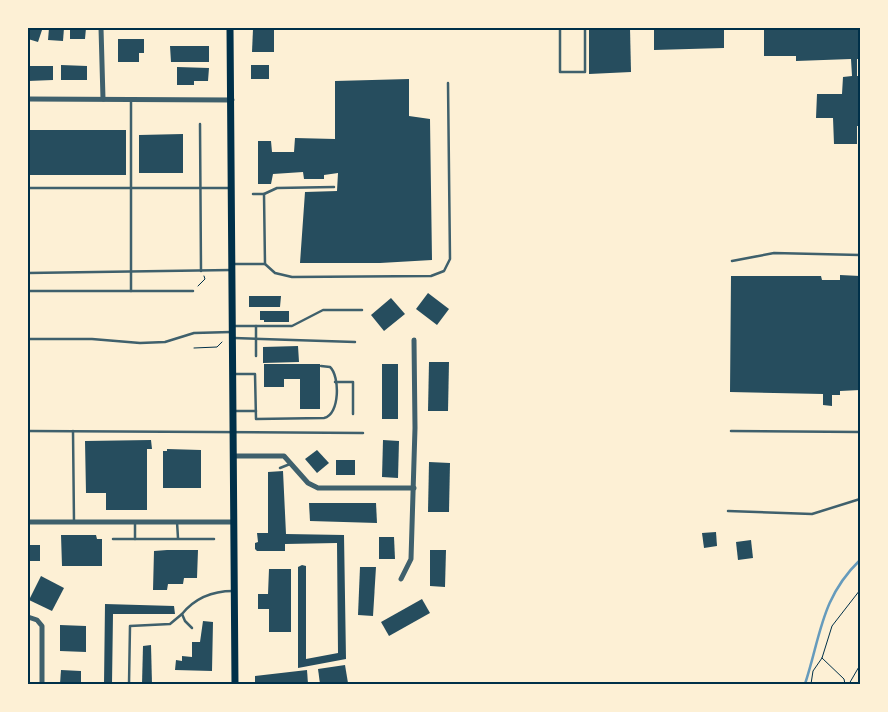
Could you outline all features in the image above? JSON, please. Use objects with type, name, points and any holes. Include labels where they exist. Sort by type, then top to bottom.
[{"type":"main road","points":[[230,28],[236,684]]},
{"type":"street","points":[[102,28],[104,99]]},
{"type":"street","points":[[28,99],[232,100]]},
{"type":"street","points":[[401,580],[411,559],[414,488],[414,340]]},
{"type":"street","points":[[233,456],[280,456],[291,463],[308,483],[318,488],[414,488]]},
{"type":"street","points":[[28,522],[234,522]]},
{"type":"street","points":[[28,618],[34,618],[42,626],[42,684]]},
{"type":"lane","points":[[560,28],[560,72],[585,72],[585,28]]},
{"type":"lane","points":[[28,273],[201,271],[265,264],[278,274],[301,278],[431,276],[444,271],[450,259],[448,83]]},
{"type":"lane","points":[[130,100],[131,291]]},
{"type":"lane","points":[[200,124],[201,271]]},
{"type":"lane","points":[[253,194],[264,194],[277,188],[334,187]]},
{"type":"lane","points":[[28,188],[232,188]]},
{"type":"lane","points":[[264,194],[265,264]]},
{"type":"lane","points":[[732,261],[774,253],[860,255]]},
{"type":"lane","points":[[28,291],[193,291]]},
{"type":"lane","points":[[28,339],[92,339],[140,343],[165,342],[194,333],[233,332],[256,326],[292,326],[323,310],[362,310]]},
{"type":"lane","points":[[256,326],[256,356]]},
{"type":"lane","points":[[233,332],[256,339],[356,342]]},
{"type":"lane","points":[[233,374],[255,374],[256,419],[328,418],[335,409],[336,382],[334,370],[321,366]]},
{"type":"lane","points":[[336,382],[353,382],[353,414]]},
{"type":"lane","points":[[234,411],[256,411]]},
{"type":"lane","points":[[28,431],[363,433]]},
{"type":"lane","points":[[73,431],[74,522]]},
{"type":"lane","points":[[731,431],[860,432]]},
{"type":"lane","points":[[280,468],[291,463]]},
{"type":"lane","points":[[728,510],[812,514],[860,499]]},
{"type":"lane","points":[[135,522],[135,539]]},
{"type":"lane","points":[[178,522],[178,539]]},
{"type":"lane","points":[[113,539],[214,539]]},
{"type":"lane","points":[[129,684],[130,626],[170,624],[189,607],[210,594],[234,591]]},
{"type":"lane","points":[[182,614],[185,621],[192,628]]},
{"type":"path","points":[[193,291],[204,276]]},
{"type":"path","points":[[194,348],[217,347],[222,342]]},
{"type":"path","points":[[812,684],[813,671],[822,658],[832,626],[860,590]]},
{"type":"path","points":[[822,658],[844,679],[845,684]]},
{"type":"path","points":[[849,684],[860,665]]},
{"type":"building","points":[[28,28],[42,30],[38,42],[28,39]]},
{"type":"building","points":[[49,28],[64,28],[63,41],[48,40]]},
{"type":"building","points":[[70,28],[86,28],[85,39],[70,39]]},
{"type":"building","points":[[589,28],[630,28],[631,72],[589,74]]},
{"type":"building","points":[[654,28],[724,28],[724,48],[654,50]]},
{"type":"building","points":[[764,28],[860,28],[860,59],[857,59],[857,76],[860,76],[860,126],[857,126],[857,144],[834,144],[833,118],[816,118],[817,94],[842,94],[843,77],[852,76],[851,59],[796,61],[796,56],[764,56]]},
{"type":"building","points":[[253,29],[274,29],[274,52],[252,52]]},
{"type":"building","points":[[118,39],[144,39],[144,53],[139,53],[139,62],[118,62]]},
{"type":"building","points":[[170,46],[209,46],[209,62],[171,62]]},
{"type":"building","points":[[61,65],[87,66],[87,80],[61,80]]},
{"type":"building","points":[[251,65],[269,65],[269,79],[251,79]]},
{"type":"building","points":[[28,66],[53,66],[53,80],[28,81]]},
{"type":"building","points":[[177,67],[209,68],[208,81],[194,81],[194,85],[177,85]]},
{"type":"building","points":[[409,79],[409,116],[430,119],[432,260],[380,263],[300,263],[305,192],[337,191],[338,173],[324,175],[324,179],[304,179],[303,172],[273,174],[271,184],[258,184],[258,141],[271,141],[272,152],[294,152],[295,138],[335,139],[335,81]]},
{"type":"building","points":[[30,130],[126,130],[126,175],[29,175]]},
{"type":"building","points":[[183,134],[183,173],[139,173],[139,135]]},
{"type":"building","points":[[840,275],[860,276],[860,390],[840,391],[840,395],[832,395],[832,406],[823,405],[823,394],[730,392],[731,276],[821,276],[822,280],[840,280]]},
{"type":"building","points":[[428,293],[449,309],[437,325],[416,309]]},
{"type":"building","points":[[249,296],[281,296],[280,307],[249,307]]},
{"type":"building","points":[[391,298],[405,314],[384,331],[371,315]]},
{"type":"building","points":[[260,311],[289,311],[289,322],[264,322],[264,320],[260,320]]},
{"type":"building","points":[[298,346],[299,362],[263,363],[263,347]]},
{"type":"building","points":[[429,362],[449,362],[448,411],[428,411]]},
{"type":"building","points":[[264,364],[320,364],[320,409],[300,409],[300,379],[284,379],[284,387],[264,387]]},
{"type":"building","points":[[382,364],[398,364],[398,419],[382,419]]},
{"type":"building","points":[[151,440],[152,449],[147,449],[147,510],[106,510],[106,493],[86,493],[85,441]]},
{"type":"building","points":[[383,440],[399,441],[398,478],[382,477]]},
{"type":"building","points":[[167,449],[201,450],[201,488],[163,488],[163,451],[167,451]]},
{"type":"building","points":[[317,450],[329,463],[317,473],[305,459]]},
{"type":"building","points":[[336,460],[355,460],[355,475],[336,475]]},
{"type":"building","points":[[429,462],[450,463],[449,512],[428,512]]},
{"type":"building","points":[[283,471],[286,534],[344,535],[346,659],[298,668],[298,567],[302,565],[306,566],[306,659],[338,653],[337,543],[285,544],[285,551],[257,551],[255,549],[255,543],[258,542],[257,533],[268,533],[268,472]]},
{"type":"building","points":[[309,503],[376,503],[377,523],[310,521]]},
{"type":"building","points":[[716,532],[717,546],[704,548],[702,533]]},
{"type":"building","points":[[61,535],[96,535],[97,539],[102,539],[102,566],[62,566]]},
{"type":"building","points":[[379,537],[394,537],[395,559],[379,559]]},
{"type":"building","points":[[751,540],[753,558],[738,560],[736,542]]},
{"type":"building","points":[[28,545],[40,545],[40,561],[28,561]]},
{"type":"building","points":[[198,550],[197,578],[184,578],[183,584],[168,584],[167,590],[153,590],[154,551]]},
{"type":"building","points":[[430,550],[446,550],[445,587],[430,586]]},
{"type":"building","points":[[360,567],[376,567],[373,616],[358,615]]},
{"type":"building","points":[[269,569],[291,569],[291,632],[269,632],[269,609],[258,609],[258,594],[268,594]]},
{"type":"building","points":[[41,576],[64,588],[52,611],[29,600]]},
{"type":"building","points":[[422,599],[430,613],[389,636],[381,622]]},
{"type":"building","points":[[105,604],[174,606],[175,614],[113,614],[112,684],[104,684]]},
{"type":"building","points":[[203,621],[213,622],[212,671],[175,670],[176,660],[182,661],[182,656],[192,657],[192,642],[200,642]]},
{"type":"building","points":[[60,625],[86,626],[86,652],[60,651]]},
{"type":"building","points":[[151,645],[152,684],[142,684],[143,646]]},
{"type":"building","points":[[345,665],[348,683],[320,684],[318,669]]},
{"type":"building","points":[[61,670],[81,671],[81,684],[60,684]]},
{"type":"building","points":[[307,670],[308,684],[255,684],[255,676]]},
{"type":"waterway","points":[[805,684],[819,633],[830,603],[847,574],[860,560]]}]
